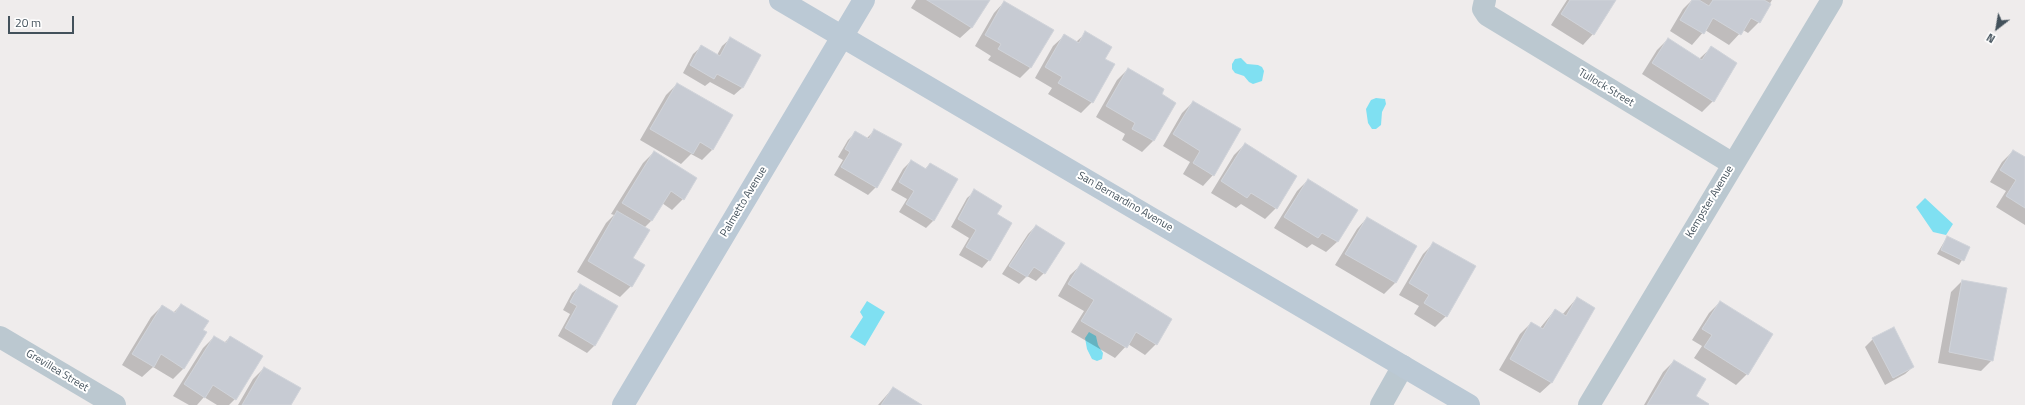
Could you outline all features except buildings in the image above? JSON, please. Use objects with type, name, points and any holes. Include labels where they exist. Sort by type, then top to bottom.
[{"type":"main road","name":"San Bernardino Avenue","points":[[780,0],[1469,405]]},
{"type":"main road","name":"Palmetto Avenue","points":[[623,405],[864,0]]},
{"type":"street","name":"Kempster Avenue","points":[[1589,405],[1832,0]]},
{"type":"street","name":"Tullock Street","points":[[1484,5],[1487,15],[1733,164]]},
{"type":"street","name":"Grevillea Street","points":[[0,337],[115,405]]},
{"type":"street","points":[[1381,405],[1403,366]]},
{"type":"water","points":[[1241,58],[1247,64],[1262,67],[1264,71],[1262,81],[1253,84],[1244,76],[1235,73],[1232,69],[1232,64],[1235,59]]},
{"type":"water","points":[[1376,98],[1385,99],[1386,104],[1382,112],[1381,125],[1376,129],[1372,129],[1368,123],[1366,109],[1371,100]]},
{"type":"water","points":[[1925,198],[1953,224],[1946,235],[1933,232],[1916,207]]},
{"type":"water","points":[[867,301],[885,312],[865,346],[850,337],[863,317],[860,312]]},
{"type":"water","points":[[1089,332],[1096,336],[1098,345],[1103,353],[1102,359],[1097,361],[1092,359],[1087,349],[1085,338]]}]
